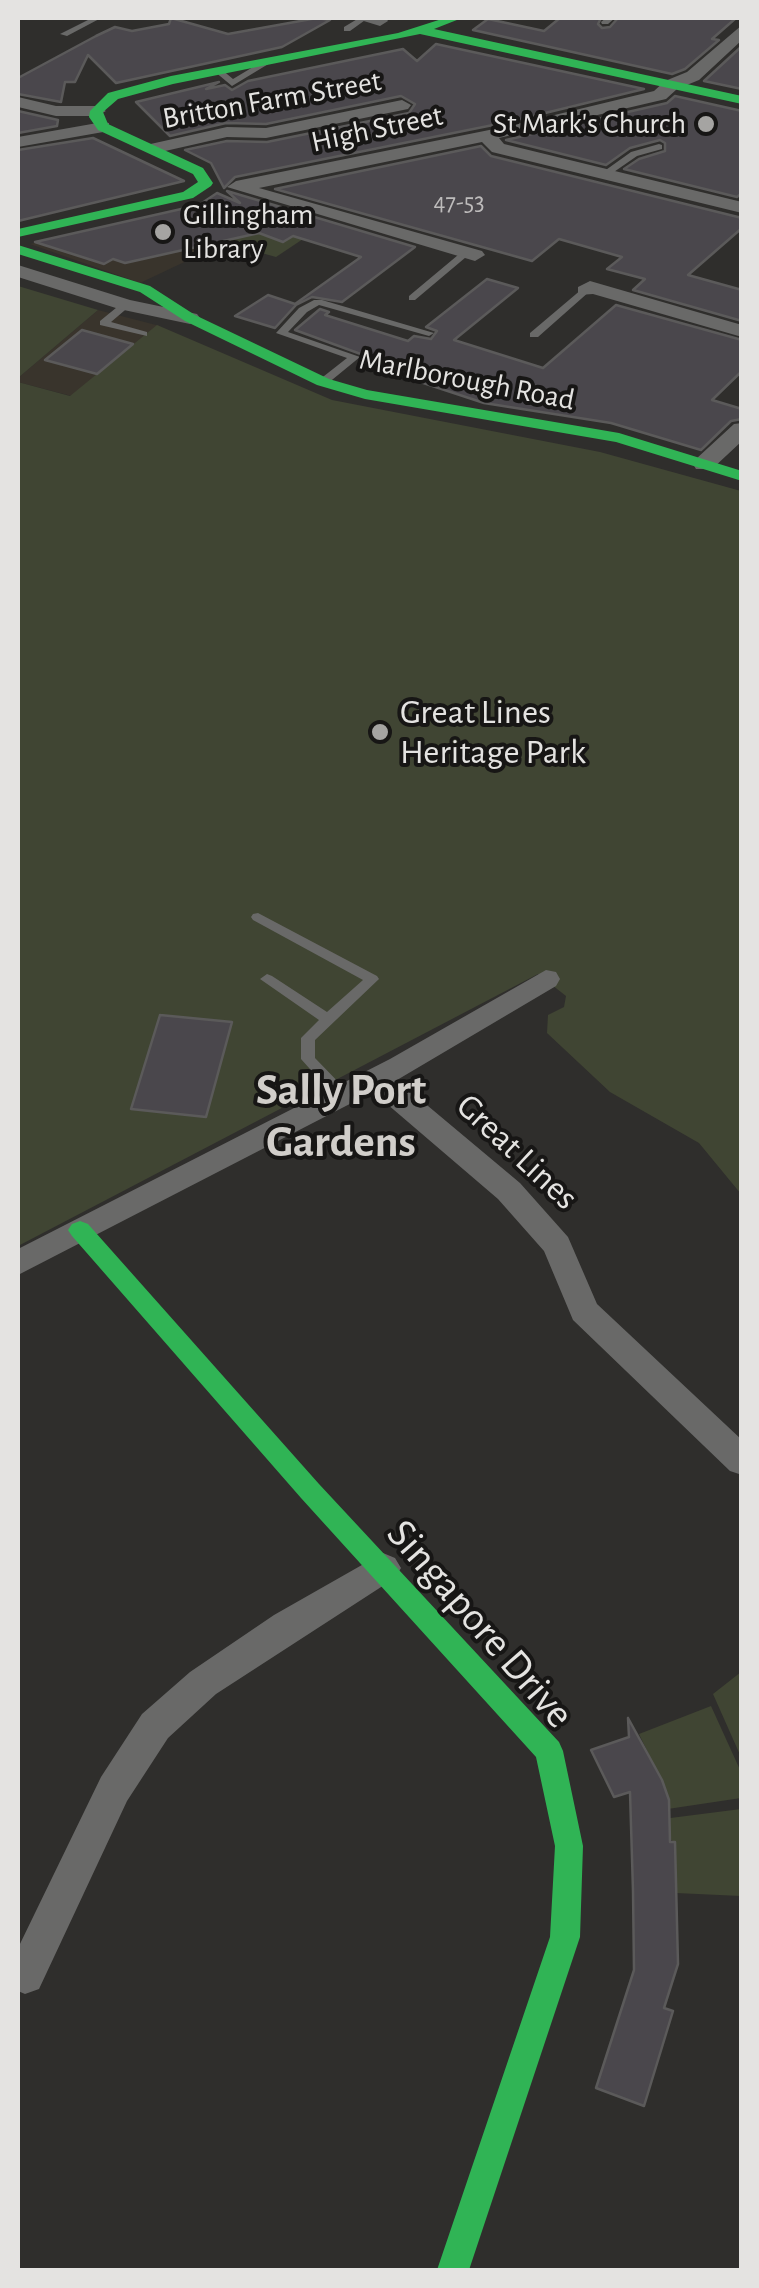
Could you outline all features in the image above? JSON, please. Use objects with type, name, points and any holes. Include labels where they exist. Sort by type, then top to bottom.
[{"type":"street","points":[[100,119],[107,99],[124,91],[225,77],[266,62],[422,30],[456,18]]},
{"type":"street","points":[[422,30],[665,90],[742,100]]},
{"type":"street","name":"High Street","points":[[236,187],[491,136],[665,90],[693,76],[742,30]]},
{"type":"street","points":[[18,102],[100,119],[198,170],[206,183]]},
{"type":"street","name":"Britton Farm Street","points":[[152,149],[227,132],[266,133],[402,104]]},
{"type":"street","points":[[18,142],[100,119]]},
{"type":"street","points":[[491,136],[608,172],[664,179],[742,208]]},
{"type":"street","points":[[18,251],[188,195],[206,183],[236,187],[471,254]]},
{"type":"street","name":"Marlborough Road","points":[[18,251],[115,274],[190,318],[323,382],[365,394],[619,438],[742,476]]},
{"type":"street","name":"Marlborough Road","points":[[18,251],[126,305],[190,318]]},
{"type":"street","points":[[585,292],[590,288],[742,330]]},
{"type":"street","points":[[704,464],[742,429]]},
{"type":"street","points":[[18,1262],[387,1071],[546,979]]},
{"type":"street","name":"Great Lines","points":[[387,1071],[558,1245],[584,1311],[610,1354],[742,1461]]},
{"type":"street","name":"Singapore Drive","points":[[80,1230],[549,1751],[570,1846],[565,1937],[453,2270]]},
{"type":"street","points":[[18,1972],[26,1975],[114,1789],[162,1719],[204,1682],[384,1568]]},
{"type":"lane","points":[[64,34],[97,18]]},
{"type":"lane","points":[[347,29],[369,19]]},
{"type":"lane","points":[[608,172],[634,154],[658,146]]},
{"type":"lane","points":[[412,298],[471,254]]},
{"type":"lane","points":[[534,335],[585,292]]},
{"type":"lane","points":[[323,382],[355,357],[281,332],[303,310],[318,302],[429,333]]},
{"type":"lane","points":[[126,305],[104,323],[143,334]]},
{"type":"lane","points":[[258,917],[370,976],[370,982],[308,1038],[307,1055],[340,1093]]},
{"type":"lane","points":[[267,979],[327,1019]]},
{"type":"shaded area","points":[[178,210],[214,248],[140,283],[30,244]]},
{"type":"shaded area","points":[[98,310],[160,326],[75,397],[18,382],[18,378]]},
{"type":"green space","points":[[228,216],[283,242],[293,236],[303,239],[276,257],[233,245],[220,248],[213,243]]},
{"type":"green space","points":[[18,286],[98,310],[18,378]]},
{"type":"green space","name":"Great Lines Heritage Park","points":[[157,325],[332,400],[600,452],[741,491],[741,1194],[699,1143],[610,1092],[547,1033],[548,1015],[564,1007],[566,996],[538,974],[18,1246],[18,382],[70,396]]},
{"type":"green space","points":[[741,1672],[741,1757],[713,1694]]},
{"type":"green space","points":[[711,1706],[741,1772],[741,1798],[641,1813],[661,1780],[639,1734]]},
{"type":"green space","points":[[741,1809],[741,1896],[676,1893],[674,1842],[647,1821]]},
{"type":"building","points":[[171,18],[228,34],[317,18],[330,20],[282,47],[116,83],[88,55],[75,82],[65,82],[61,102],[18,94],[18,78],[96,36],[115,27],[132,31],[169,24]]},
{"type":"building","points":[[560,18],[601,18],[598,24],[602,28],[610,27],[618,18],[736,18],[712,39],[719,40],[685,69],[672,74],[473,30],[488,19],[544,31]]},
{"type":"building","points":[[436,44],[644,89],[508,122],[235,177],[224,188],[211,163],[185,150],[227,141],[267,142],[409,113],[415,104],[401,96],[266,124],[226,123],[170,136],[136,102],[219,82],[206,89],[225,85],[232,90],[248,81],[403,49],[417,61]]},
{"type":"building","points":[[742,46],[742,89],[704,81]]},
{"type":"building","points":[[675,96],[742,111],[742,193],[737,197],[624,169],[639,159],[665,151],[665,143],[660,140],[630,148],[606,165],[506,140],[667,103]]},
{"type":"building","points":[[18,111],[58,120],[57,126],[18,133]]},
{"type":"building","points":[[93,138],[184,181],[18,221],[18,150]]},
{"type":"building","points":[[481,146],[491,156],[742,218],[742,228],[688,275],[742,290],[742,321],[633,290],[645,279],[607,269],[622,257],[559,239],[532,261],[275,189]]},
{"type":"building","points":[[227,191],[415,247],[342,302],[312,297],[296,305],[275,328],[235,316],[268,295],[295,304],[361,257],[293,236],[283,242],[259,233],[125,263],[113,259],[104,264],[35,242],[199,205],[217,193],[240,203]]},
{"type":"building","points":[[487,279],[518,288],[454,340],[543,368],[616,305],[742,340],[742,371],[712,400],[742,409],[742,419],[731,421],[701,450],[611,423],[484,403],[393,373],[399,368],[295,330],[320,309],[329,312],[325,315],[408,341],[414,336],[431,339],[437,331],[426,327]]},
{"type":"building","points":[[82,330],[133,344],[97,374],[45,360]]},
{"type":"building","points":[[160,1015],[232,1022],[206,1117],[131,1109]]},
{"type":"building","points":[[628,1718],[662,1780],[669,1800],[670,1842],[675,1842],[678,1964],[664,2008],[673,2011],[644,2106],[596,2088],[634,1970],[633,1891],[630,1792],[614,1797],[591,1750],[629,1737]]},
{"type":"traffic: fast","points":[[18,233],[188,195],[206,183],[198,171],[103,127],[96,117],[97,111],[113,96],[171,80],[400,36],[456,18]]},
{"type":"traffic: fast","points":[[421,30],[742,100]]},
{"type":"traffic: fast","points":[[18,249],[145,289],[190,318],[323,382],[365,394],[619,438],[742,476]]},
{"type":"traffic: fast","points":[[80,1230],[310,1491],[549,1751],[569,1846],[565,1937],[453,2270]]},
{"type":"place","name":"St Mark's Church","points":[[706,124]]},
{"type":"place","name":"Gillingham Library","points":[[163,232]]},
{"type":"place","name":"Great Lines Heritage Park","points":[[380,732]]},
{"type":"district","name":"Sally Port Gardens","points":[[341,1116]]}]
